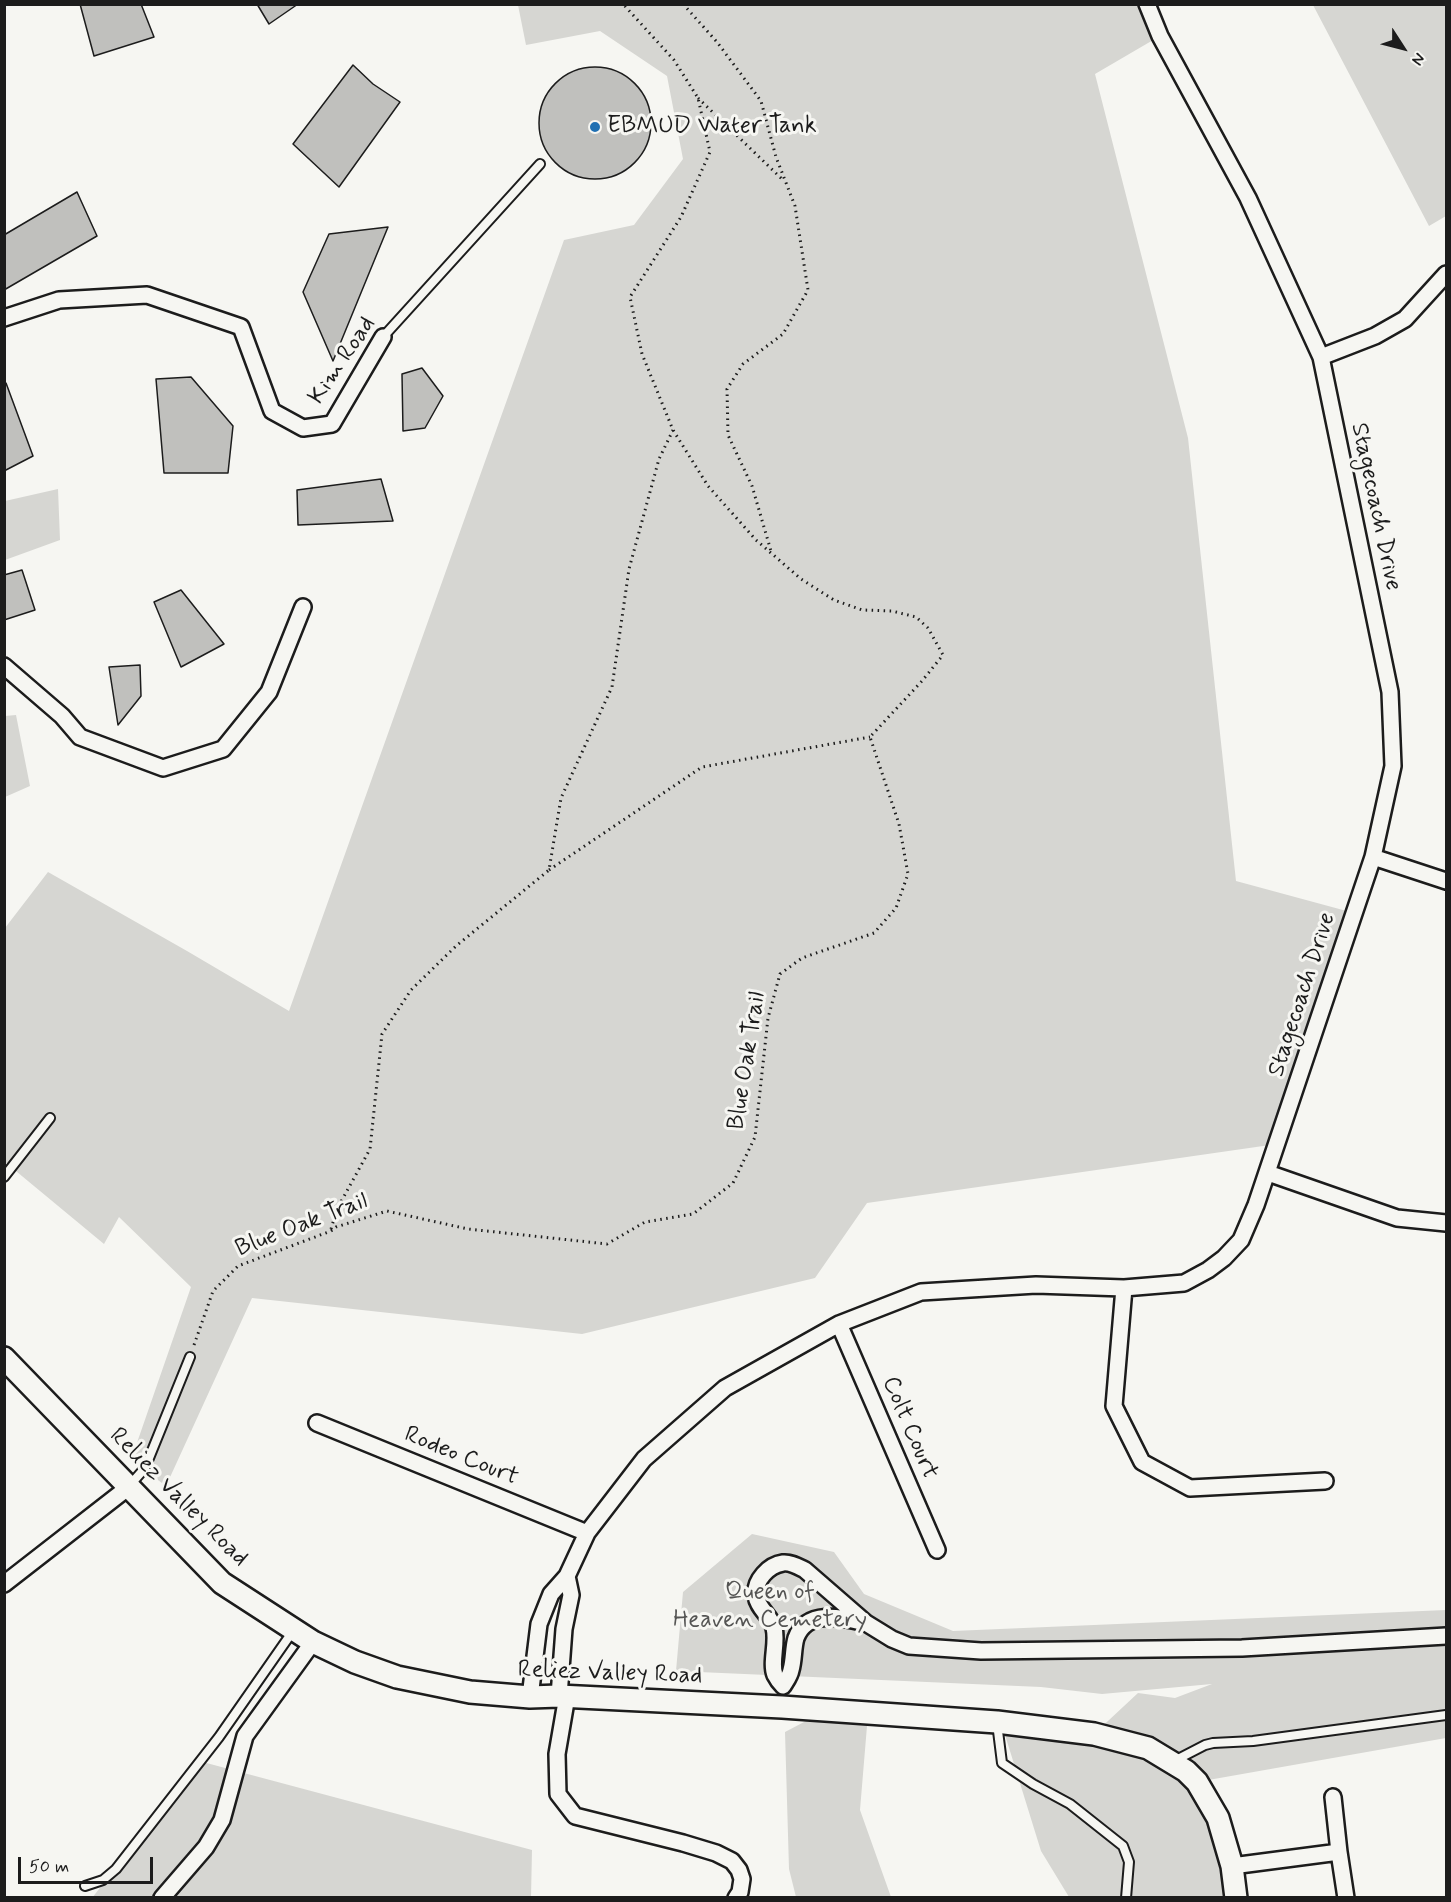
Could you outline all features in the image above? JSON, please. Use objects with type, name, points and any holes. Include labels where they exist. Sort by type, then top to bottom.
[{"type":"main road","name":"Reliez Valley Road","points":[[4,1358],[222,1583],[314,1642],[355,1662],[398,1677],[470,1692],[530,1697],[782,1697],[1094,1734],[1148,1748],[1186,1771],[1197,1782],[1218,1818],[1232,1866],[1236,1898]]},
{"type":"street","name":"Stagecoach Drive","points":[[530,1697],[539,1624],[550,1594],[567,1576],[587,1533],[644,1459],[725,1388],[839,1324],[921,1292],[1036,1285],[1124,1288],[1184,1283],[1224,1258],[1241,1240],[1268,1173],[1372,857],[1393,766],[1390,692],[1321,357],[1248,198],[1160,36],[1147,4]]},
{"type":"street","points":[[1321,357],[1375,336],[1405,319],[1446,274]]},
{"type":"street","name":"Kim Road","points":[[4,318],[59,300],[147,295],[241,327],[272,411],[303,428],[332,424],[383,337]]},
{"type":"street","points":[[4,666],[62,716],[80,738],[163,768],[223,749],[269,692],[303,607]]},
{"type":"street","points":[[1372,857],[1446,882]]},
{"type":"street","points":[[1268,1173],[1397,1218],[1446,1223]]},
{"type":"street","points":[[1124,1288],[1114,1406],[1142,1462],[1190,1488],[1325,1481]]},
{"type":"street","name":"Colt Court","points":[[839,1324],[937,1550]]},
{"type":"street","name":"Rodeo Court","points":[[317,1423],[587,1533]]},
{"type":"street","points":[[4,1584],[130,1486]]},
{"type":"street","points":[[782,1697],[774,1673],[776,1641],[774,1626],[760,1607],[756,1595],[758,1584],[764,1573],[772,1567],[785,1563],[805,1570],[866,1623],[892,1639],[909,1646],[981,1651],[1242,1648],[1446,1636]]},
{"type":"street","points":[[567,1576],[572,1595],[564,1629],[563,1696],[557,1754],[558,1794],[575,1816],[683,1843],[732,1860],[740,1870],[742,1879],[740,1892],[736,1898]]},
{"type":"street","points":[[782,1697],[791,1673],[796,1638],[801,1629],[815,1619],[831,1617],[866,1623]]},
{"type":"street","points":[[539,1624],[564,1629]]},
{"type":"street","points":[[774,1626],[801,1629]]},
{"type":"street","points":[[164,1895],[212,1838],[222,1820],[245,1736],[314,1642]]},
{"type":"street","points":[[1333,1797],[1346,1898]]},
{"type":"street","points":[[1232,1866],[1339,1852]]},
{"type":"lane","name":"Kim Road","points":[[383,337],[540,164]]},
{"type":"lane","points":[[4,1177],[50,1118]]},
{"type":"lane","points":[[130,1486],[145,1468],[190,1357]]},
{"type":"lane","points":[[85,1886],[103,1880],[116,1869],[219,1737],[294,1630]]},
{"type":"lane","points":[[1172,1762],[1205,1744],[1253,1741],[1446,1716]]},
{"type":"lane","points":[[997,1722],[1002,1763],[1033,1784],[1070,1804],[1123,1846],[1129,1862],[1126,1898]]},
{"type":"path","points":[[623,4],[674,60],[699,98],[786,182]]},
{"type":"path","points":[[683,4],[717,42],[760,101],[776,157],[795,206],[808,290],[783,334],[743,364],[727,389],[728,435],[752,486],[771,553]]},
{"type":"path","points":[[331,1231],[337,1209],[370,1149],[382,1034],[411,990],[456,946],[549,870],[702,767],[870,737],[943,655],[928,628],[916,617],[892,611],[862,610],[834,600],[801,579],[756,540],[708,486],[673,430],[642,354],[630,297],[681,217],[710,152],[699,98]]},
{"type":"path","points":[[549,870],[561,798],[612,687],[629,569],[659,459],[673,430]]},
{"type":"path","name":"Blue Oak Trail","points":[[190,1357],[213,1291],[238,1266],[331,1231],[336,1227],[387,1211],[468,1228],[608,1244],[645,1222],[693,1214],[733,1183],[755,1137],[768,1018],[780,974],[802,958],[874,933],[896,908],[908,874],[899,824],[870,737]]},
{"type":"green space","points":[[518,5],[1147,5],[1160,36],[1095,74],[1188,438],[1236,881],[1354,913],[1277,1144],[867,1203],[815,1278],[582,1334],[252,1298],[166,1486],[131,1460],[191,1287],[119,1217],[104,1244],[5,1162],[5,928],[48,872],[289,1011],[564,240],[634,225],[683,159],[667,76],[600,31],[526,45]]},
{"type":"green space","points":[[1313,5],[1446,5],[1446,216],[1429,226]]},
{"type":"green space","points":[[58,489],[60,540],[5,560],[5,501]]},
{"type":"green space","points":[[16,715],[30,786],[5,797],[5,716]]},
{"type":"green space","name":"Queen of Heaven Cemetery","points":[[752,1534],[834,1552],[864,1594],[953,1631],[1446,1610],[1446,1738],[1197,1782],[1236,1897],[1069,1897],[1041,1851],[1001,1722],[1094,1734],[1138,1693],[1175,1698],[1212,1684],[1102,1694],[1041,1687],[676,1671],[683,1592]]},
{"type":"green space","points":[[825,1711],[868,1714],[860,1810],[891,1897],[796,1897],[789,1869],[785,1732]]},
{"type":"green space","points":[[199,1761],[532,1850],[531,1897],[92,1898]]},
{"type":"building","points":[[80,4],[141,4],[154,37],[94,56]]},
{"type":"building","points":[[257,4],[298,4],[269,24]]},
{"type":"building","points":[[353,65],[373,84],[400,102],[339,187],[293,144]]},
{"type":"building","name":"EBMUD Water Tank","points":[[595,67],[616,71],[634,84],[647,102],[651,123],[647,144],[634,162],[616,175],[595,179],[574,175],[556,162],[543,144],[539,123],[543,102],[556,84],[574,71]]},
{"type":"building","points":[[77,192],[97,236],[4,290],[4,235]]},
{"type":"building","points":[[388,227],[333,361],[303,292],[329,234]]},
{"type":"building","points":[[422,368],[443,396],[425,428],[403,431],[402,374]]},
{"type":"building","points":[[191,377],[233,426],[228,473],[164,473],[156,379]]},
{"type":"building","points":[[4,383],[6,383],[33,456],[4,471]]},
{"type":"building","points":[[381,479],[393,521],[298,525],[297,490]]},
{"type":"building","points":[[22,570],[35,610],[4,620],[4,575]]},
{"type":"building","points":[[181,590],[224,644],[181,667],[154,602]]},
{"type":"building","points":[[140,665],[141,696],[118,725],[109,667]]},
{"type":"place","name":"EBMUD Water Tank","points":[[595,127]]}]
